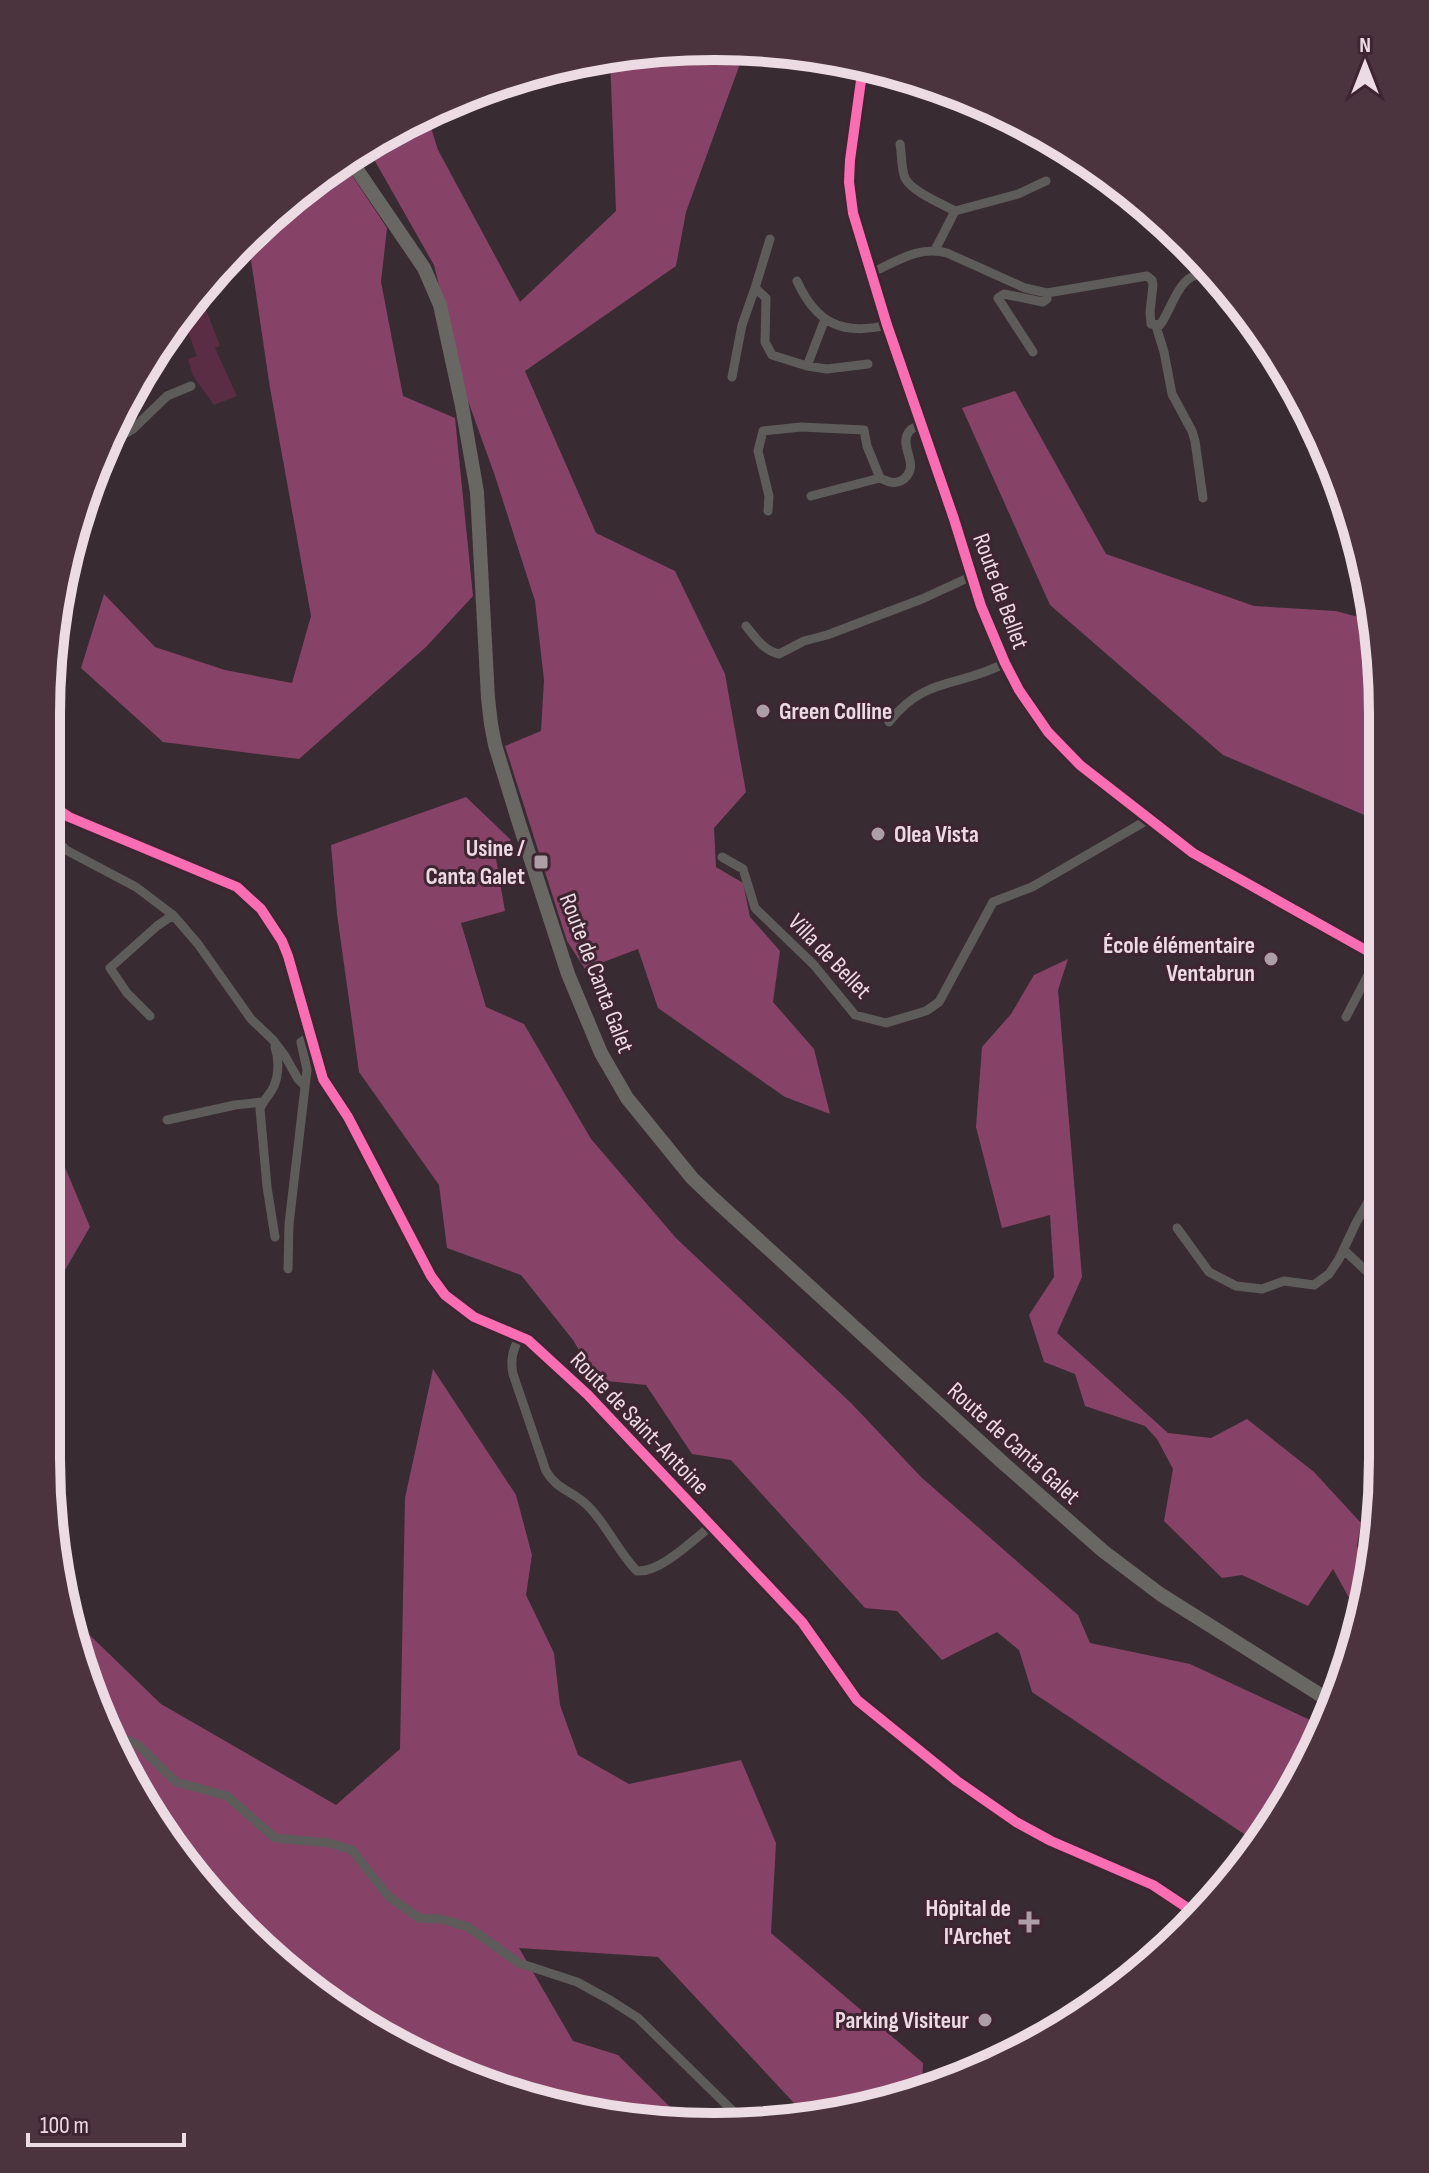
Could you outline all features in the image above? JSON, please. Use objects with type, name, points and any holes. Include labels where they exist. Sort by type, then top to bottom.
[{"type":"main road","name":"Route de Canta Galet","points":[[355,167],[424,268],[440,305],[477,492],[488,698],[495,745],[568,974],[601,1053],[627,1098],[692,1178],[715,1200],[1094,1543],[1160,1594],[1324,1697]]},
{"type":"street","name":"Route de Bellet","points":[[862,77],[849,182],[853,213],[981,606],[1005,663],[1031,710],[1069,755],[1193,853],[1369,951]]},
{"type":"street","points":[[900,144],[905,177],[910,184],[955,211],[1018,194],[1046,181]]},
{"type":"street","points":[[935,250],[955,211]]},
{"type":"street","points":[[732,377],[742,325],[770,239]]},
{"type":"street","points":[[871,273],[918,251],[935,250],[1025,288],[1047,293],[1147,276],[1153,285],[1151,324],[1156,326],[1164,352],[1172,394],[1195,441],[1203,498]]},
{"type":"street","points":[[1156,326],[1166,318],[1182,286],[1192,276],[1199,274]]},
{"type":"street","points":[[797,281],[806,300],[825,319],[845,328],[869,329],[887,325]]},
{"type":"street","points":[[755,288],[766,298],[765,342],[772,355],[827,369],[868,364]]},
{"type":"street","points":[[1033,352],[998,298],[1004,294],[1043,302],[1047,299],[1047,293]]},
{"type":"street","points":[[807,366],[825,319]]},
{"type":"street","points":[[123,434],[133,429],[167,396],[191,386]]},
{"type":"street","points":[[811,496],[880,478],[890,483],[901,482],[912,466],[906,437],[913,428],[922,424]]},
{"type":"street","points":[[768,511],[769,496],[758,451],[763,431],[801,427],[864,430],[880,478]]},
{"type":"street","points":[[746,626],[761,645],[779,654],[804,641],[922,599],[972,576]]},
{"type":"street","points":[[889,722],[923,691],[976,677],[1005,663]]},
{"type":"street","name":"Route de Saint-Antoine","points":[[60,811],[237,887],[249,897],[272,923],[285,948],[323,1079],[348,1117],[431,1276],[445,1295],[464,1311],[536,1346],[588,1395],[802,1622],[857,1700],[967,1788],[1034,1833],[1153,1885],[1189,1909]]},
{"type":"street","name":"Villa de Bellet","points":[[722,857],[743,869],[755,908],[814,965],[855,1015],[886,1023],[926,1011],[939,1002],[993,902],[1032,887],[1149,819]]},
{"type":"street","points":[[60,844],[66,850],[136,887],[173,915],[198,944],[251,1019],[273,1040],[305,1086]]},
{"type":"street","points":[[150,1016],[127,993],[110,968],[173,915]]},
{"type":"street","points":[[1346,1017],[1369,975]]},
{"type":"street","points":[[288,1269],[289,1224],[307,1070],[301,1042],[309,1037]]},
{"type":"street","points":[[273,1040],[278,1068],[274,1088],[260,1109],[275,1237]]},
{"type":"street","points":[[167,1120],[262,1102]]},
{"type":"street","points":[[1177,1228],[1209,1272],[1240,1288],[1262,1289],[1284,1281],[1314,1285],[1329,1274],[1369,1200]]},
{"type":"street","points":[[1344,1250],[1369,1274]]},
{"type":"street","points":[[520,1336],[511,1362],[513,1374],[546,1471],[554,1483],[590,1508],[637,1571],[656,1568],[711,1526]]},
{"type":"street","points":[[123,1738],[138,1745],[176,1782],[227,1796],[275,1838],[329,1843],[352,1850],[388,1896],[419,1918],[441,1919],[468,1927],[519,1963],[577,1982],[610,2000],[638,2018],[734,2113]]},
{"type":"shaded area","points":[[672,61],[741,61],[686,212],[676,266],[525,371],[596,533],[675,571],[725,674],[746,792],[714,828],[716,867],[743,883],[750,917],[780,951],[773,1002],[814,1049],[830,1114],[785,1097],[658,1008],[638,949],[585,969],[567,941],[505,746],[541,731],[544,680],[535,601],[467,398],[434,265],[373,157],[430,125],[438,150],[520,302],[616,211],[610,69]]},
{"type":"shaded area","points":[[349,171],[387,228],[381,282],[403,396],[455,418],[473,596],[426,647],[299,759],[163,742],[81,668],[104,594],[155,647],[225,670],[292,683],[311,616],[270,388],[250,254],[283,222]]},
{"type":"shaded area","points":[[204,305],[220,346],[215,348],[237,396],[214,405],[193,376],[188,359],[197,356],[187,328]]},
{"type":"shaded area","points":[[1015,391],[1106,554],[1254,606],[1336,611],[1361,618],[1368,672],[1369,817],[1223,755],[1050,605],[962,408]]},
{"type":"shaded area","points":[[466,797],[511,840],[495,853],[505,911],[461,923],[486,1007],[524,1024],[591,1139],[676,1238],[852,1404],[921,1477],[1078,1615],[1090,1643],[1190,1664],[1314,1722],[1281,1786],[1248,1837],[1032,1692],[1019,1650],[997,1632],[942,1660],[897,1611],[865,1608],[731,1460],[692,1454],[646,1385],[597,1380],[573,1340],[521,1275],[447,1248],[439,1185],[359,1072],[337,914],[331,845]]},
{"type":"shaded area","points":[[1068,959],[1058,990],[1082,1277],[1057,1333],[1168,1433],[1211,1438],[1247,1419],[1314,1472],[1361,1523],[1357,1546],[1361,1556],[1352,1603],[1333,1569],[1308,1606],[1242,1575],[1222,1578],[1164,1521],[1173,1469],[1157,1439],[1145,1426],[1085,1406],[1075,1374],[1044,1362],[1029,1315],[1054,1277],[1050,1215],[1002,1228],[976,1127],[982,1047],[1011,1014],[1034,975]]},
{"type":"shaded area","points":[[60,1165],[64,1165],[90,1227],[60,1279]]},
{"type":"shaded area","points":[[433,1369],[516,1495],[532,1555],[526,1595],[554,1653],[560,1705],[578,1755],[629,1784],[741,1760],[776,1843],[771,1933],[923,2063],[922,2079],[884,2091],[798,2107],[658,1957],[519,1948],[573,2041],[618,2055],[675,2112],[545,2091],[425,2046],[351,2003],[283,1951],[222,1890],[170,1822],[127,1748],[82,1628],[161,1704],[336,1805],[400,1749],[405,1498]]},
{"type":"cycle path","points":[[861,77],[850,160],[853,213],[981,606],[1019,690],[1048,732],[1080,765],[1193,853],[1369,952]]},
{"type":"cycle path","points":[[60,811],[237,887],[261,909],[288,956],[323,1079],[348,1117],[431,1276],[445,1295],[474,1317],[528,1340],[588,1395],[802,1622],[857,1700],[957,1781],[1016,1822],[1051,1841],[1153,1885],[1189,1909]]},
{"type":"place","name":"Green Colline","points":[[763,711]]},
{"type":"place","name":"Olea Vista","points":[[878,834]]},
{"type":"place","name":"Usine / Canta Galet","points":[[541,862]]},
{"type":"place","name":"École élémentaire Ventabrun","points":[[1271,959]]},
{"type":"place","name":"Hôpital de l'Archet","points":[[1029,1922]]},
{"type":"place","name":"Parking Visiteur","points":[[985,2020]]}]
